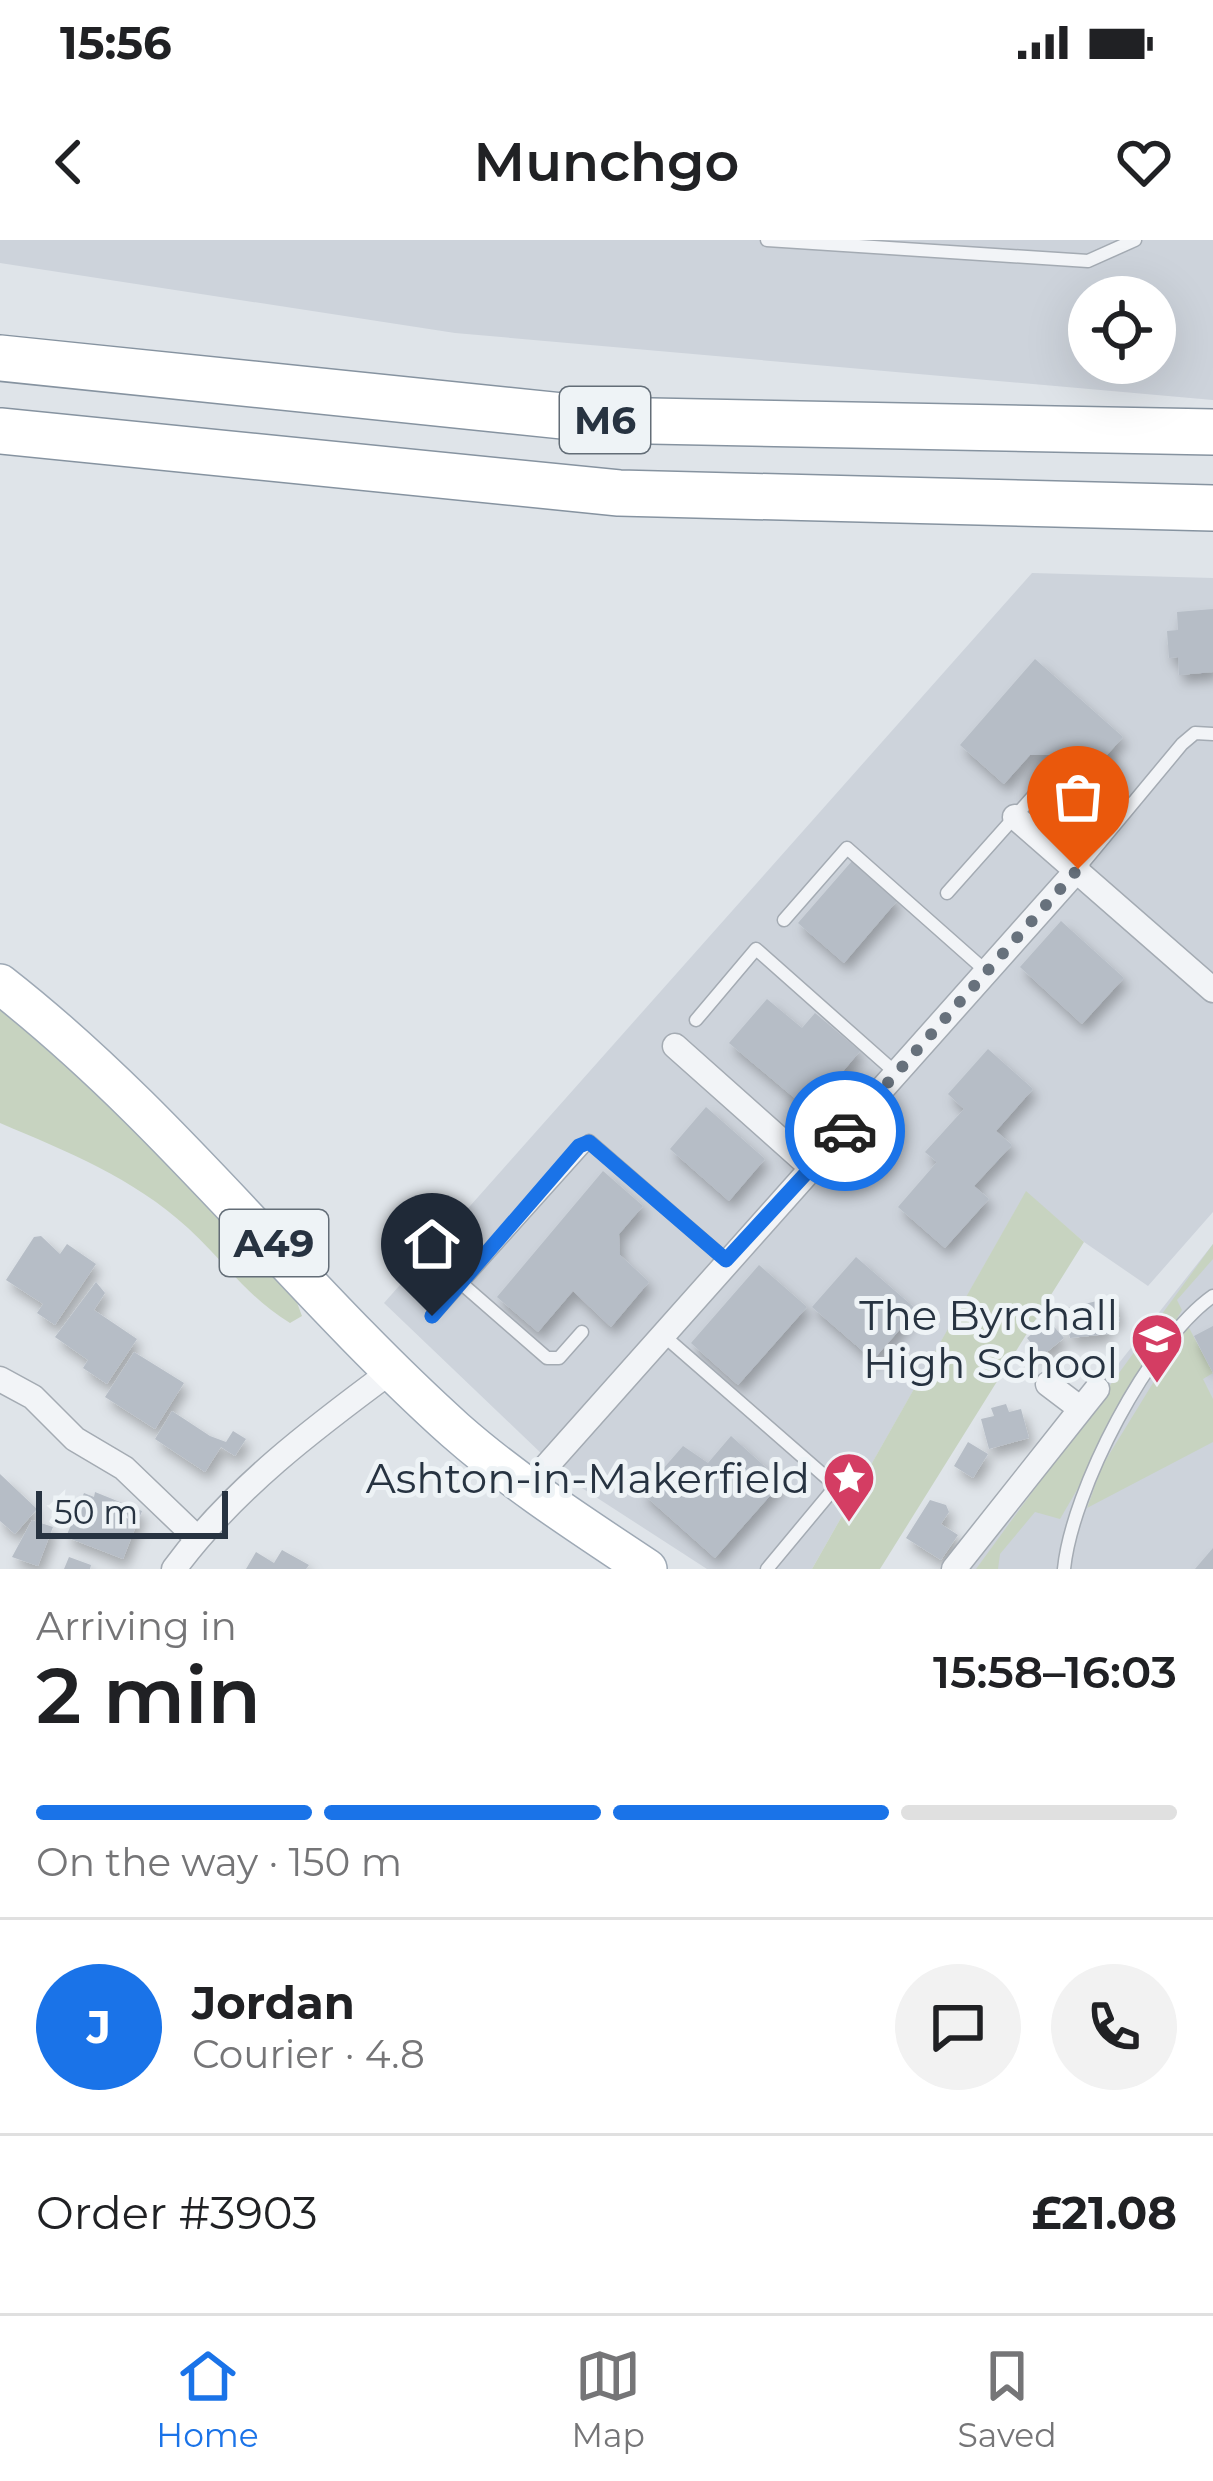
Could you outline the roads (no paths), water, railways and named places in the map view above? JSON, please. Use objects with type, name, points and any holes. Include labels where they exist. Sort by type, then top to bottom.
[{"type":"highway","name":"M6","points":[[0,358],[601,420],[1213,432]]},
{"type":"highway","name":"M6","points":[[0,431],[620,493],[1213,508]]},
{"type":"main road","name":"A49","points":[[0,984],[69,1038],[154,1117],[459,1433],[527,1488],[647,1569]]},
{"type":"street","points":[[1015,817],[1213,990]]},
{"type":"street","points":[[527,1488],[1078,869]]},
{"type":"street","points":[[674,1046],[812,1168]]},
{"type":"street","points":[[174,1569],[196,1538],[309,1431],[394,1370]]},
{"type":"street","points":[[0,1378],[33,1397],[75,1439],[124,1468],[196,1538]]},
{"type":"street","points":[[954,1569],[1089,1399],[1048,1384]]},
{"type":"lane","points":[[767,240],[1088,262],[1135,240]]},
{"type":"lane","points":[[1078,869],[1182,744],[1195,733],[1213,734]]},
{"type":"lane","points":[[946,893],[1036,793]]},
{"type":"lane","points":[[784,920],[847,848],[987,971]]},
{"type":"lane","points":[[696,1020],[756,949],[897,1073]]},
{"type":"lane","points":[[432,1316],[579,1146],[589,1142],[726,1260]]},
{"type":"lane","points":[[460,1283],[547,1358],[559,1358],[582,1332]]},
{"type":"lane","points":[[1064,1569],[1093,1467],[1185,1316],[1213,1296]]},
{"type":"lane","points":[[662,1334],[836,1486],[767,1569]]},
{"type":"place","name":"The Byrchall High School","points":[[1157,1385]]},
{"type":"place","name":"Ashton-in-Makerfield","points":[[849,1524]]}]
